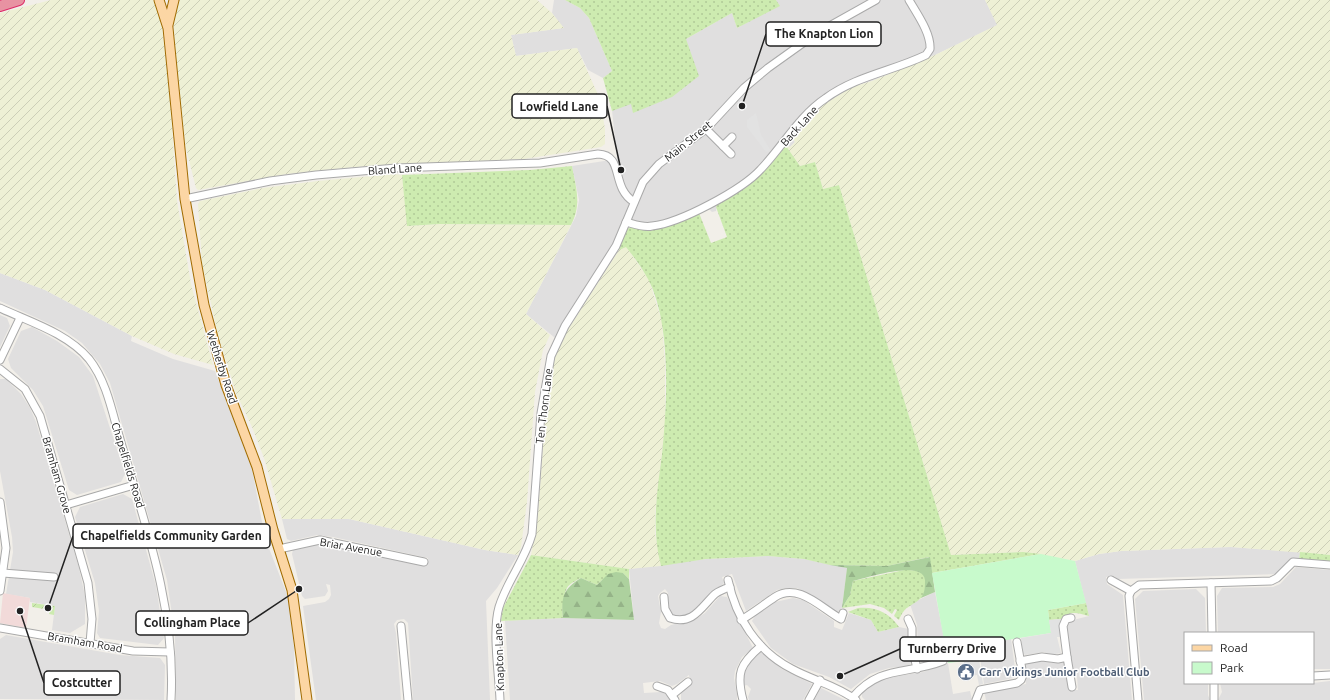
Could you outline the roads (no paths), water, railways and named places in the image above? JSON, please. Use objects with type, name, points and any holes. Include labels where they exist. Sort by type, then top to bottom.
[{"type":"highway","points":[[0,6],[19,0]]},
{"type":"main road","name":"Wetherby Road","points":[[158,0],[168,28],[185,199],[195,262],[212,337],[226,384],[257,467],[295,604],[307,700]]},
{"type":"main road","name":"Wetherby Road","points":[[168,28],[174,0]]},
{"type":"street","name":"Main Street","points":[[611,254],[643,182],[654,169],[706,129],[744,88],[768,68],[818,33],[876,0]]},
{"type":"street","name":"Back Lane","points":[[626,222],[645,227],[658,225],[699,209],[734,191],[761,169],[807,115],[825,98],[852,82],[926,55],[930,49],[930,43],[921,21],[909,0]]},
{"type":"street","points":[[706,129],[731,154]]},
{"type":"street","points":[[723,146],[732,138]]},
{"type":"street","name":"Bland Lane","points":[[185,199],[270,180],[396,168],[540,163],[598,154],[607,156],[615,164],[618,181],[622,192],[634,202]]},
{"type":"street","name":"Ten Thorn Lane","points":[[517,571],[526,553],[533,529],[541,413],[550,361],[565,326],[611,254]]},
{"type":"street","name":"Chapelfields Road","points":[[0,308],[63,338],[82,352],[94,366],[106,392],[134,484],[163,591],[170,652],[170,700]]},
{"type":"street","points":[[0,360],[20,318]]},
{"type":"street","name":"Bramham Grove","points":[[0,369],[25,389],[36,406],[84,567],[91,596],[92,619],[90,643]]},
{"type":"street","points":[[66,505],[134,484]]},
{"type":"street","points":[[0,502],[6,537],[0,591]]},
{"type":"street","name":"Briar Avenue","points":[[279,549],[320,540],[424,562]]},
{"type":"street","points":[[1138,700],[1130,602],[1131,591],[1139,585],[1271,581],[1277,578],[1293,562],[1330,565]]},
{"type":"street","name":"Knapton Lane","points":[[500,700],[498,613],[502,599],[517,571]]},
{"type":"street","points":[[3,573],[54,576]]},
{"type":"street","points":[[1111,580],[1131,591]]},
{"type":"street","points":[[1211,583],[1212,632]]},
{"type":"street","points":[[664,597],[668,620],[684,619],[697,614],[717,593],[729,584],[741,620],[761,646],[789,667],[820,680],[854,699],[867,683],[882,674],[917,669],[943,661]]},
{"type":"street","points":[[741,620],[778,595],[793,592],[803,595],[841,618]]},
{"type":"street","points":[[1071,618],[1066,619],[1063,626],[1072,686]]},
{"type":"street","points":[[908,620],[912,628],[912,646],[917,669]]},
{"type":"street","points":[[401,626],[408,700]]},
{"type":"street","name":"Bramham Road","points":[[0,628],[141,651],[170,652]]},
{"type":"street","points":[[976,700],[980,690],[1017,683],[1021,680],[1023,675],[1017,642]]},
{"type":"street","points":[[743,700],[744,691],[739,684],[740,671],[745,662],[761,646]]},
{"type":"street","points":[[1020,661],[1042,657],[1058,659],[1067,657]]},
{"type":"street","points":[[1314,676],[1330,675]]},
{"type":"street","points":[[809,700],[820,680]]},
{"type":"street","points":[[657,686],[668,690],[673,697],[688,682]]},
{"type":"street","points":[[1214,684],[1214,700]]},
{"type":"place","name":"The Knapton Lion","points":[[742,106]]},
{"type":"place","name":"Lowfield Lane","points":[[621,170]]},
{"type":"place","name":"Collingham Place","points":[[299,589]]},
{"type":"place","name":"Chapelfields Community Garden","points":[[48,608]]},
{"type":"place","name":"Costcutter","points":[[20,611]]},
{"type":"place","name":"Carr Vikings Junior Football Club","points":[[966,672]]},
{"type":"place","name":"Turnberry Drive","points":[[840,676]]}]
